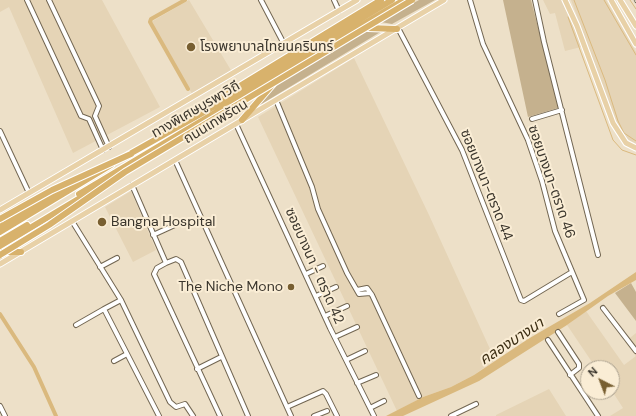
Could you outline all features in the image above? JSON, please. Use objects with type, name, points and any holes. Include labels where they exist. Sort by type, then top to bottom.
[{"type":"highway","name":"ถนนเทพรัตน","points":[[0,227],[235,89],[381,0]]},
{"type":"highway","name":"ทางพิเศษบูรพาวิถี","points":[[0,232],[131,154],[238,93],[392,0]]},
{"type":"highway","name":"ทางพิเศษบูรพาวิถี","points":[[0,241],[404,0]]},
{"type":"highway","name":"ถนนเทพรัตน","points":[[0,246],[413,0]]},
{"type":"highway","points":[[0,253],[49,225],[125,172],[413,0]]},
{"type":"highway","points":[[368,28],[398,28]]},
{"type":"highway","points":[[239,122],[274,83]]},
{"type":"highway","points":[[0,219],[52,190],[131,154]]},
{"type":"highway","points":[[0,253],[21,252]]},
{"type":"main road","points":[[0,210],[357,0]]},
{"type":"main road","name":"ถนนเทพรัตน","points":[[0,264],[444,0]]},
{"type":"main road","points":[[565,0],[577,26],[613,123],[626,143],[636,148]]},
{"type":"main road","points":[[611,0],[636,44]]},
{"type":"main road","points":[[620,0],[636,26]]},
{"type":"street","points":[[27,0],[80,116],[88,119],[103,150]]},
{"type":"street","points":[[49,0],[99,106],[95,116],[109,147]]},
{"type":"street","points":[[261,0],[284,44]]},
{"type":"street","points":[[334,0],[339,11]]},
{"type":"street","name":"ซอยบางนา-ตราด 46","points":[[470,0],[481,40],[528,140],[542,181],[555,231],[584,300],[559,314]]},
{"type":"street","points":[[535,0],[598,255]]},
{"type":"street","name":"ซอยบางนา-ตราด 44","points":[[398,28],[462,150],[522,300],[524,301],[572,272]]},
{"type":"street","points":[[276,100],[312,187],[318,209],[357,290],[367,288],[370,293],[419,396]]},
{"type":"street","points":[[532,119],[562,110]]},
{"type":"street","name":"ซอยบางนา - ตราด 42","points":[[239,122],[325,316],[374,416]]},
{"type":"street","points":[[92,127],[99,124]]},
{"type":"street","points":[[0,131],[29,193]]},
{"type":"street","points":[[175,160],[291,416]]},
{"type":"street","points":[[132,185],[166,263]]},
{"type":"street","points":[[72,221],[121,300],[170,402],[176,406],[185,404],[193,416]]},
{"type":"street","points":[[154,235],[178,224]]},
{"type":"street","points":[[100,267],[117,258]]},
{"type":"street","points":[[220,416],[154,274],[157,268],[166,263],[176,260],[181,262],[221,357],[248,416]]},
{"type":"street","points":[[306,274],[323,266]]},
{"type":"street","points":[[316,296],[336,287]]},
{"type":"street","points":[[76,325],[121,300]]},
{"type":"street","points":[[325,316],[347,306]]},
{"type":"street","points":[[603,308],[636,351]]},
{"type":"street","points":[[104,309],[159,416]]},
{"type":"street","points":[[335,337],[357,327]]},
{"type":"street","points":[[558,332],[579,364],[578,368],[570,374]]},
{"type":"street","points":[[548,340],[598,416]]},
{"type":"street","points":[[346,360],[365,351]]},
{"type":"street","points":[[114,361],[126,354]]},
{"type":"street","points":[[197,369],[221,357]]},
{"type":"street","points":[[357,383],[376,375]]},
{"type":"street","points":[[287,407],[323,391],[337,416]]},
{"type":"street","points":[[370,408],[384,401]]},
{"type":"street","points":[[451,416],[476,404]]},
{"type":"street","points":[[0,406],[5,416]]},
{"type":"street","points":[[314,416],[327,410]]},
{"type":"street","points":[[462,410],[465,416]]},
{"type":"shaded area","points":[[0,0],[102,0],[160,107],[73,153],[9,7],[0,12]]},
{"type":"shaded area","name":"โรงพยาบาลไทยนครินทร์","points":[[189,0],[232,72],[192,94],[151,22]]},
{"type":"shaded area","points":[[419,0],[435,0],[392,24],[381,22]]},
{"type":"shaded area","points":[[503,0],[531,0],[558,108],[528,117]]},
{"type":"shaded area","points":[[543,0],[561,0],[578,35],[581,47],[565,51],[555,13],[550,14]]},
{"type":"shaded area","points":[[571,0],[606,0],[636,52],[636,144],[624,137],[617,123]]},
{"type":"shaded area","points":[[370,29],[382,31],[255,108],[275,85]]},
{"type":"shaded area","points":[[354,58],[429,215],[495,360],[474,375],[451,387],[423,397],[397,411],[258,117]]},
{"type":"shaded area","points":[[131,191],[156,250],[133,262],[105,207]]},
{"type":"shaded area","points":[[636,272],[636,280],[608,296],[567,325],[479,381],[403,416],[386,416],[423,397],[451,387],[474,375],[528,339],[590,303]]},
{"type":"shaded area","points":[[631,283],[636,292],[636,321],[615,293]]},
{"type":"shaded area","points":[[586,311],[624,365],[636,356],[636,416],[610,416],[623,408],[618,400],[620,400],[620,360],[591,360],[567,325]]},
{"type":"shaded area","points":[[636,333],[636,356],[625,342]]},
{"type":"shaded area","points":[[549,389],[566,416],[496,416],[496,415]]},
{"type":"waterway","points":[[185,0],[151,19],[150,22],[188,89]]},
{"type":"waterway","points":[[574,0],[605,80],[618,121],[624,133],[636,141]]},
{"type":"waterway","points":[[604,0],[636,55]]},
{"type":"waterway","points":[[630,0],[636,9]]},
{"type":"waterway","points":[[568,17],[613,140],[622,150],[636,155]]},
{"type":"waterway","points":[[0,314],[34,367],[56,416]]},
{"type":"place","name":"โรงพยาบาลไทยนครินทร์","points":[[191,47]]},
{"type":"place","name":"Bangna Hospital","points":[[102,222]]},
{"type":"place","name":"The Niche Mono","points":[[291,287]]},
{"type":"water label","name":"คลองบางนา","points":[[512,342]]}]
